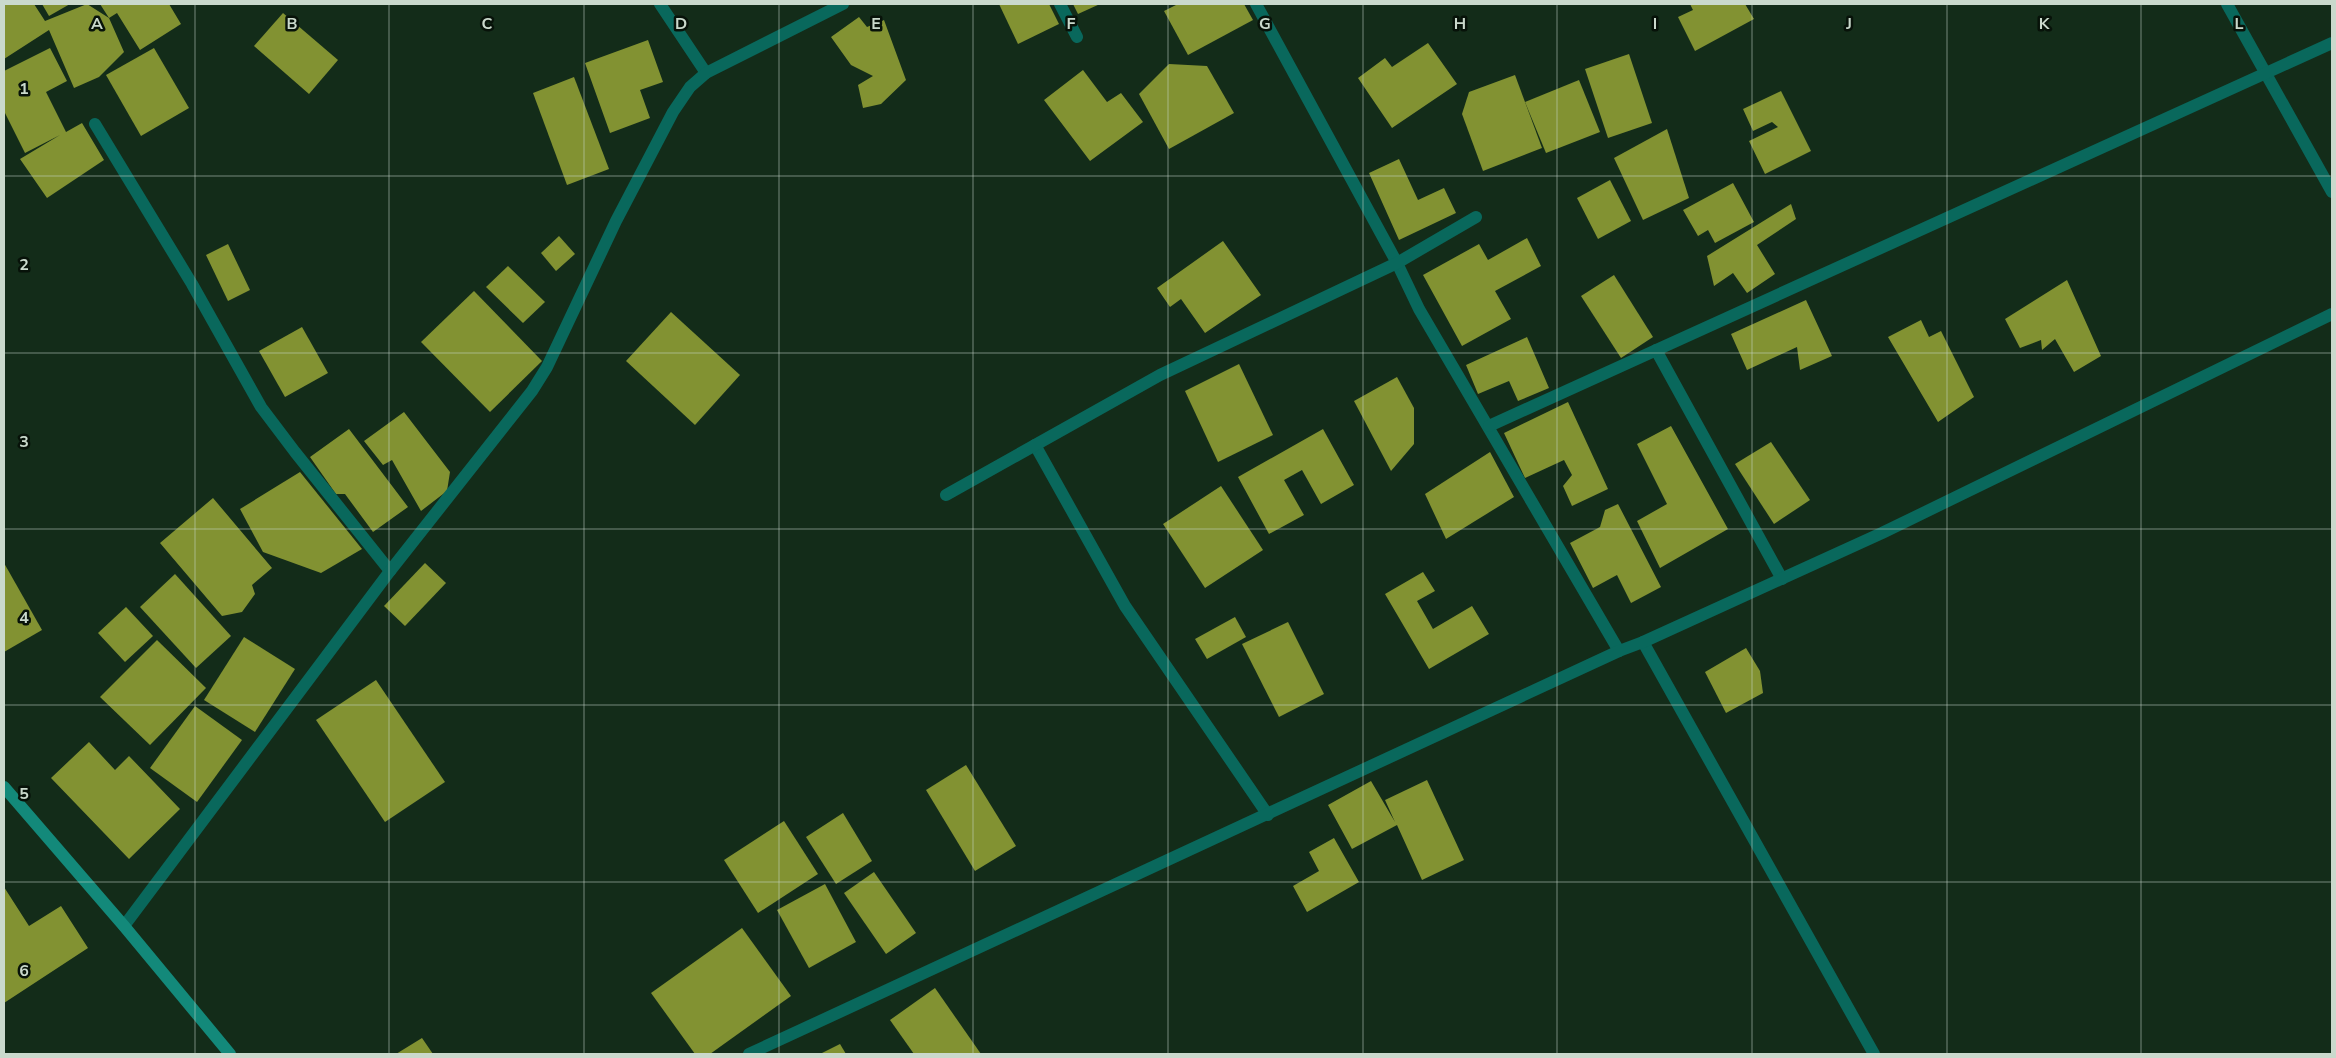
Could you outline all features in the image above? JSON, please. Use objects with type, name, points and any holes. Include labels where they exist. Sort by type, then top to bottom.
[{"type":"street","points":[[660,4],[706,73]]},
{"type":"street","points":[[124,926],[390,571],[532,391],[547,367],[616,221],[674,112],[690,88],[706,73],[843,4]]},
{"type":"street","points":[[1060,4],[1077,37]]},
{"type":"street","points":[[1256,4],[1397,263],[1419,308],[1619,651]]},
{"type":"street","points":[[2227,4],[2268,74],[2332,192]]},
{"type":"street","points":[[1489,426],[2268,74],[2332,43]]},
{"type":"street","points":[[95,124],[192,284],[261,407],[390,571]]},
{"type":"street","points":[[946,495],[1160,375],[1397,263],[1476,217]]},
{"type":"street","points":[[749,1054],[1619,651],[1644,642],[1782,579],[2332,314]]},
{"type":"street","points":[[1656,350],[1782,579]]},
{"type":"street","points":[[1035,446],[1125,606],[1268,815]]},
{"type":"street","points":[[1644,642],[1874,1054]]},
{"type":"street","points":[[4,787],[124,926],[230,1054]]},
{"type":"building","points":[[4,4],[34,4],[45,21],[87,4],[109,18],[124,52],[99,77],[74,88],[49,30],[4,59]]},
{"type":"building","points":[[42,4],[70,4],[49,16]]},
{"type":"building","points":[[100,4],[169,4],[181,24],[140,50],[117,13],[109,18]]},
{"type":"building","points":[[999,4],[1049,4],[1059,24],[1018,44]]},
{"type":"building","points":[[1073,4],[1100,4],[1078,14]]},
{"type":"building","points":[[1178,4],[1244,4],[1253,20],[1188,55],[1164,11]]},
{"type":"building","points":[[1690,4],[1745,4],[1754,19],[1695,51],[1678,17],[1693,10]]},
{"type":"building","points":[[283,13],[338,60],[309,94],[254,46]]},
{"type":"building","points":[[859,17],[867,27],[884,20],[906,80],[881,104],[863,108],[858,85],[873,76],[851,65],[831,37]]},
{"type":"building","points":[[648,40],[663,82],[640,90],[650,118],[610,133],[585,63]]},
{"type":"building","points":[[1428,43],[1457,84],[1392,128],[1358,78],[1385,58],[1392,67]]},
{"type":"building","points":[[50,48],[67,81],[46,92],[66,132],[82,123],[104,160],[47,198],[20,159],[60,135],[25,153],[4,111],[4,71]]},
{"type":"building","points":[[154,48],[189,108],[141,136],[106,75]]},
{"type":"building","points":[[1629,54],[1652,123],[1608,138],[1585,69]]},
{"type":"building","points":[[1169,64],[1207,66],[1234,113],[1169,149],[1139,94]]},
{"type":"building","points":[[1083,70],[1107,102],[1121,93],[1143,122],[1090,161],[1044,100]]},
{"type":"building","points":[[1515,75],[1542,148],[1483,171],[1462,114],[1469,92]]},
{"type":"building","points":[[574,77],[609,169],[567,185],[533,93]]},
{"type":"building","points":[[1579,80],[1600,132],[1546,153],[1525,102]]},
{"type":"building","points":[[1781,91],[1811,151],[1765,174],[1749,141],[1778,127],[1772,122],[1753,131],[1743,109]]},
{"type":"building","points":[[1667,129],[1689,198],[1643,220],[1614,158]]},
{"type":"building","points":[[1399,159],[1418,200],[1444,188],[1456,213],[1399,240],[1369,173]]},
{"type":"building","points":[[1610,180],[1631,221],[1598,239],[1577,198]]},
{"type":"building","points":[[1733,183],[1754,222],[1715,243],[1708,230],[1698,236],[1683,210]]},
{"type":"building","points":[[1791,204],[1796,219],[1757,245],[1775,274],[1747,293],[1733,273],[1714,286],[1707,256]]},
{"type":"building","points":[[559,236],[575,254],[556,271],[541,253]]},
{"type":"building","points":[[1527,238],[1541,266],[1495,291],[1511,319],[1462,346],[1423,275],[1479,244],[1488,260]]},
{"type":"building","points":[[1223,241],[1261,295],[1205,333],[1181,299],[1170,307],[1157,288]]},
{"type":"building","points":[[228,244],[250,290],[228,301],[206,255]]},
{"type":"building","points":[[508,266],[545,302],[523,323],[486,287]]},
{"type":"building","points":[[1614,275],[1653,337],[1621,358],[1581,296]]},
{"type":"building","points":[[2067,280],[2101,356],[2074,372],[2055,339],[2042,350],[2041,340],[2020,348],[2005,319]]},
{"type":"building","points":[[474,291],[542,361],[490,412],[421,342]]},
{"type":"building","points":[[1806,300],[1832,356],[1800,370],[1797,347],[1747,370],[1731,334]]},
{"type":"building","points":[[671,312],[740,375],[695,425],[626,361]]},
{"type":"building","points":[[1921,320],[1929,337],[1941,331],[1974,397],[1938,422],[1888,337]]},
{"type":"building","points":[[302,327],[328,373],[285,397],[259,351]]},
{"type":"building","points":[[1527,337],[1549,388],[1518,401],[1509,381],[1478,394],[1466,365]]},
{"type":"building","points":[[1239,364],[1273,435],[1218,462],[1185,391]]},
{"type":"building","points":[[1397,377],[1414,408],[1414,444],[1391,471],[1354,401]]},
{"type":"building","points":[[1568,402],[1608,489],[1572,506],[1563,486],[1572,475],[1564,460],[1525,478],[1504,433]]},
{"type":"building","points":[[404,412],[450,472],[447,491],[421,511],[392,460],[383,465],[364,441]]},
{"type":"building","points":[[1671,426],[1728,529],[1660,568],[1637,521],[1667,504],[1637,444]]},
{"type":"building","points":[[349,429],[408,507],[373,532],[345,494],[336,494],[310,457]]},
{"type":"building","points":[[1323,429],[1354,485],[1321,504],[1302,470],[1284,480],[1304,515],[1269,534],[1238,477]]},
{"type":"building","points":[[1771,442],[1810,500],[1774,524],[1735,464]]},
{"type":"building","points":[[1490,452],[1514,497],[1446,539],[1425,494]]},
{"type":"building","points":[[300,472],[362,549],[321,573],[263,552],[240,509]]},
{"type":"building","points":[[1221,486],[1263,550],[1205,588],[1163,524]]},
{"type":"building","points":[[213,498],[272,568],[252,585],[255,594],[242,612],[222,616],[160,543]]},
{"type":"building","points":[[1618,504],[1661,587],[1631,603],[1617,575],[1593,588],[1570,543],[1600,527],[1605,510]]},
{"type":"building","points":[[4,563],[42,630],[4,652]]},
{"type":"building","points":[[425,563],[446,583],[405,626],[384,606]]},
{"type":"building","points":[[1423,572],[1435,591],[1417,601],[1433,629],[1472,606],[1489,634],[1429,669],[1385,594]]},
{"type":"building","points":[[175,574],[231,636],[196,668],[140,607]]},
{"type":"building","points":[[126,607],[153,636],[125,662],[98,633]]},
{"type":"building","points":[[1235,617],[1246,637],[1207,659],[1195,639]]},
{"type":"building","points":[[1288,622],[1324,694],[1279,717],[1242,644]]},
{"type":"building","points":[[244,637],[295,669],[255,732],[204,700]]},
{"type":"building","points":[[157,640],[206,688],[150,745],[100,697]]},
{"type":"building","points":[[1746,648],[1760,671],[1763,693],[1726,713],[1705,672]]},
{"type":"building","points":[[376,680],[445,782],[385,822],[316,720]]},
{"type":"building","points":[[195,706],[242,740],[197,802],[150,768]]},
{"type":"building","points":[[89,742],[115,770],[129,756],[180,809],[129,859],[51,778]]},
{"type":"building","points":[[966,765],[1016,846],[975,871],[926,790]]},
{"type":"building","points":[[1427,780],[1464,860],[1422,880],[1397,825],[1352,849],[1328,805],[1371,781],[1395,822],[1385,800]]},
{"type":"building","points":[[843,813],[872,861],[836,884],[806,837]]},
{"type":"building","points":[[784,821],[818,874],[758,913],[724,860]]},
{"type":"building","points":[[1334,838],[1359,882],[1307,912],[1293,886],[1319,871],[1309,852]]},
{"type":"building","points":[[874,872],[916,933],[886,954],[844,893]]},
{"type":"building","points":[[825,884],[856,942],[809,968],[777,910]]},
{"type":"building","points":[[4,887],[29,926],[61,906],[88,948],[4,1003]]},
{"type":"building","points":[[742,928],[791,996],[710,1054],[695,1054],[651,993]]},
{"type":"building","points":[[935,988],[981,1054],[914,1054],[890,1020]]},
{"type":"building","points":[[422,1038],[433,1054],[396,1054]]},
{"type":"building","points":[[840,1044],[846,1054],[820,1054]]}]
